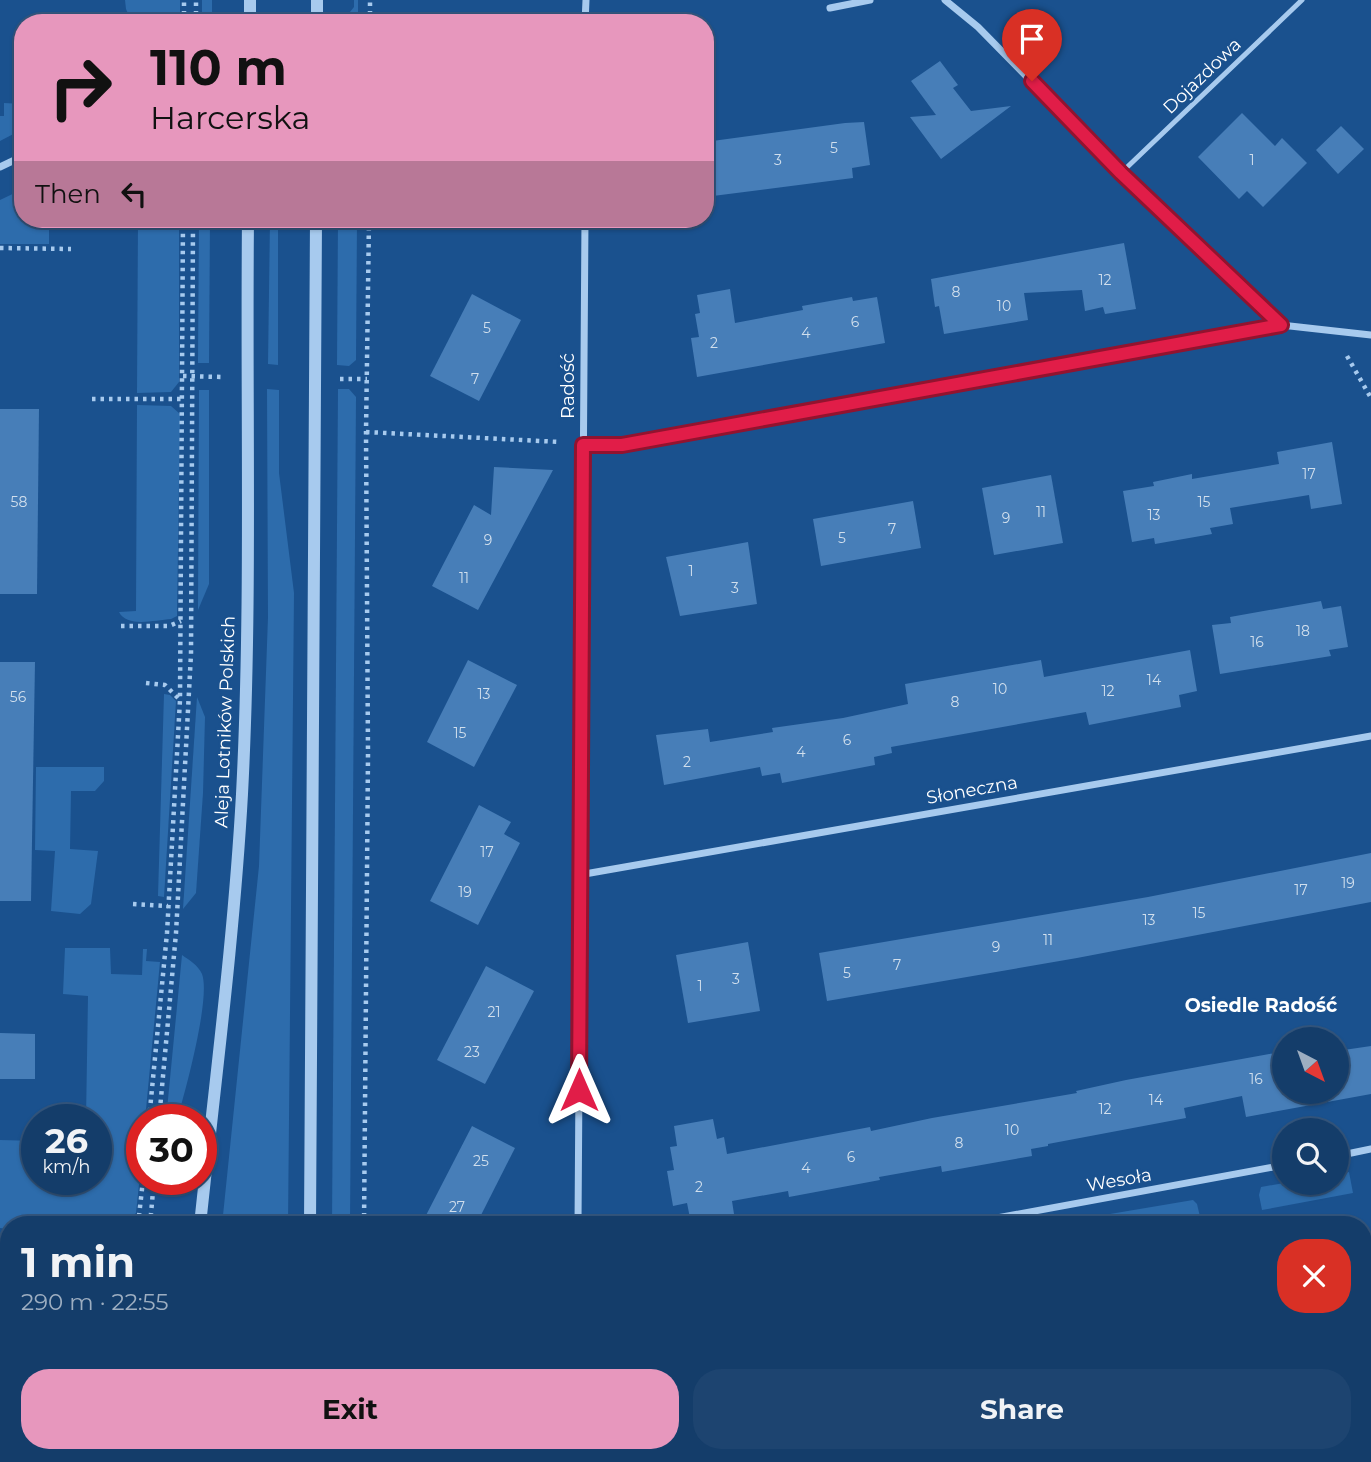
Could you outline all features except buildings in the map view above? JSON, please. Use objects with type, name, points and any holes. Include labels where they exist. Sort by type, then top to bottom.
[{"type":"street","points":[[831,8],[870,0]]},
{"type":"street","points":[[945,0],[978,27],[1121,173],[1281,325]]},
{"type":"street","name":"Aleja Lotników Polskich","points":[[201,1216],[242,794],[248,537],[248,228]]},
{"type":"street","points":[[310,1216],[316,228]]},
{"type":"street","name":"Radość","points":[[578,1216],[584,228]]},
{"type":"street","points":[[583,445],[622,445],[1281,325],[1371,335]]},
{"type":"street","name":"Słoneczna","points":[[579,875],[1371,736]]},
{"type":"street","points":[[1349,1154],[1371,1149]]},
{"type":"street","name":"Wesoła","points":[[1008,1216],[1272,1167]]},
{"type":"lane","name":"Dojazdowa","points":[[1121,173],[1302,0]]},
{"type":"path","points":[[150,1104],[168,906],[180,700],[183,228]]},
{"type":"path","points":[[160,1104],[176,933],[191,654],[193,228]]},
{"type":"path","points":[[364,1216],[369,228]]},
{"type":"path","points":[[0,248],[71,249]]},
{"type":"path","points":[[1332,331],[1371,398]]},
{"type":"path","points":[[92,399],[182,399]]},
{"type":"path","points":[[366,432],[583,445]]},
{"type":"path","points":[[121,626],[169,626],[181,621]]},
{"type":"path","points":[[146,683],[165,685],[180,700]]},
{"type":"path","points":[[133,904],[168,906]]},
{"type":"path","points":[[139,1216],[142,1195]]},
{"type":"path","points":[[151,1216],[153,1195]]},
{"type":"shaded area","points":[[125,0],[180,0],[180,14],[128,14]]},
{"type":"shaded area","points":[[202,0],[212,0],[212,14],[202,14]]},
{"type":"shaded area","points":[[354,0],[358,0],[358,14],[348,14],[354,7]]},
{"type":"shaded area","points":[[4,103],[14,104],[14,134],[0,141],[0,116],[4,116]]},
{"type":"shaded area","points":[[14,193],[14,228],[49,228],[49,244],[0,244],[0,200]]},
{"type":"shaded area","points":[[138,228],[179,228],[179,382],[171,392],[137,393]]},
{"type":"shaded area","points":[[199,228],[210,228],[209,363],[198,363]]},
{"type":"shaded area","points":[[270,228],[278,228],[278,365],[268,364]]},
{"type":"shaded area","points":[[338,228],[357,228],[356,360],[349,366],[337,365]]},
{"type":"shaded area","points":[[267,389],[279,390],[279,473],[294,593],[288,1216],[223,1216],[259,866],[268,617]]},
{"type":"shaded area","points":[[338,389],[349,389],[356,397],[350,1216],[332,1216]]},
{"type":"shaded area","points":[[199,390],[209,390],[209,584],[198,610]]},
{"type":"shaded area","points":[[137,405],[171,406],[180,414],[177,616],[142,622],[128,620],[119,612],[136,611]]},
{"type":"shaded area","points":[[164,694],[170,695],[176,701],[164,897],[158,896]]},
{"type":"shaded area","points":[[197,697],[205,717],[203,793],[196,893],[183,909]]},
{"type":"shaded area","points":[[36,767],[104,767],[104,781],[95,791],[71,791],[70,849],[98,851],[91,904],[80,914],[51,911],[55,851],[35,850]]},
{"type":"shaded area","points":[[65,948],[110,948],[111,974],[142,975],[143,949],[147,949],[146,961],[160,962],[147,1104],[126,1104],[126,1195],[138,1195],[136,1213],[133,1216],[0,1216],[0,1140],[21,1141],[21,1195],[112,1195],[112,1104],[86,1104],[88,996],[63,994]]},
{"type":"shaded area","points":[[182,955],[196,965],[202,974],[203,1003],[182,1104],[168,1104]]},
{"type":"shaded area","points":[[1349,1172],[1353,1193],[1349,1194]]},
{"type":"shaded area","points":[[1272,1185],[1272,1195],[1342,1195],[1262,1210],[1259,1195],[1261,1187]]},
{"type":"shaded area","points":[[1193,1200],[1197,1204],[1200,1216],[1110,1216]]},
{"type":"district","name":"Osiedle Radość","points":[[1261,1005]]},
{"type":"route","points":[[579,1090],[583,445],[622,445],[1281,325],[1121,173],[1032,81]]}]
